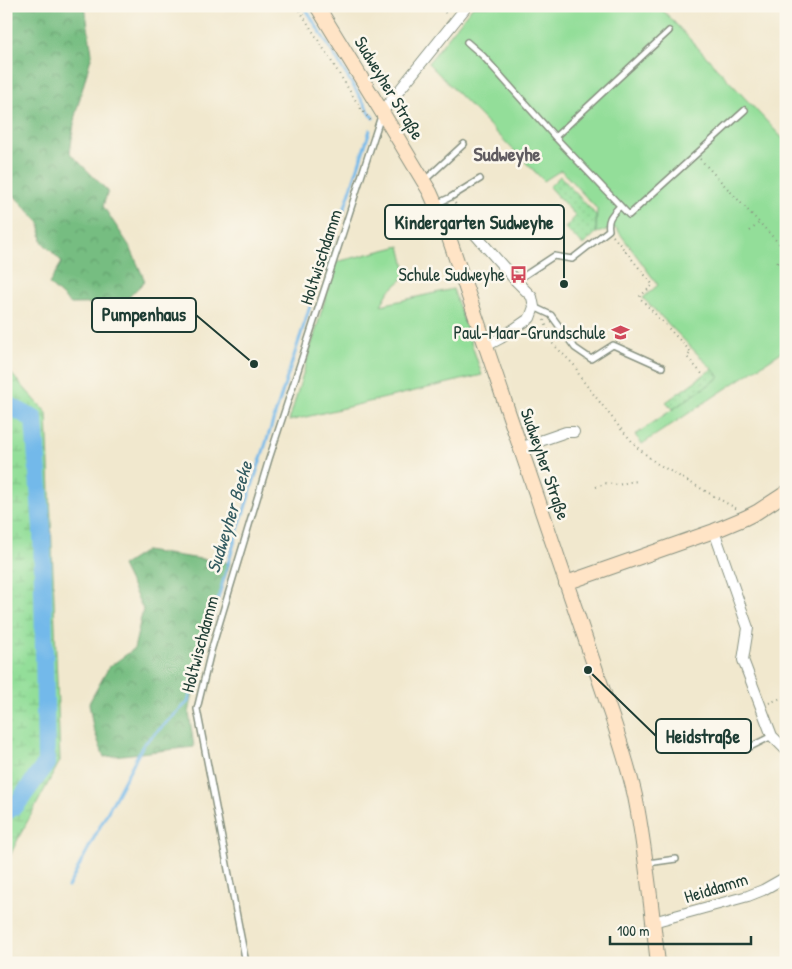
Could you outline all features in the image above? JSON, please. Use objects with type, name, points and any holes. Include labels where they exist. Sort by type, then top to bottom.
[{"type":"main road","name":"Sudweyher Straße","points":[[316,6],[423,181],[446,226],[627,764],[635,795],[658,963]]},
{"type":"main road","points":[[566,583],[714,531],[757,512],[786,493]]},
{"type":"street","points":[[382,112],[467,6]]},
{"type":"street","points":[[446,226],[459,222],[465,223],[532,297],[534,307],[530,318],[486,346]]},
{"type":"street","points":[[520,448],[566,432],[574,432]]},
{"type":"street","points":[[714,531],[748,628],[743,660],[772,736],[786,750]]},
{"type":"street","name":"Heiddamm","points":[[653,922],[748,896],[786,877]]},
{"type":"lane","points":[[556,137],[669,31]]},
{"type":"lane","points":[[467,42],[483,56],[629,215],[746,110]]},
{"type":"lane","name":"Holtwischdamm","points":[[246,963],[197,709],[210,650],[269,459],[382,112]]},
{"type":"lane","points":[[423,181],[464,144]]},
{"type":"lane","points":[[435,204],[451,197],[480,178]]},
{"type":"lane","points":[[516,281],[554,256],[572,259],[609,230],[608,223],[611,216],[620,206]]},
{"type":"lane","points":[[534,307],[551,315],[575,348],[591,359],[613,344],[662,367]]},
{"type":"lane","points":[[746,749],[772,736]]},
{"type":"lane","points":[[645,864],[676,859]]},
{"type":"path","points":[[297,6],[361,109],[378,126]]},
{"type":"path","points":[[438,6],[455,21]]},
{"type":"path","points":[[696,156],[786,250]]},
{"type":"path","points":[[451,197],[465,217],[465,223]]},
{"type":"path","points":[[750,231],[759,223]]},
{"type":"path","points":[[609,230],[653,285],[639,297],[691,352],[687,357],[704,376]]},
{"type":"path","points":[[625,251],[630,247]]},
{"type":"path","points":[[777,264],[786,256]]},
{"type":"path","points":[[534,307],[542,315],[553,344],[575,366],[580,377],[638,448],[656,463],[735,508],[745,518]]},
{"type":"path","points":[[596,487],[607,483],[618,485],[638,481]]},
{"type":"path","points":[[760,706],[786,696]]},
{"type":"green space","points":[[6,6],[85,6],[92,54],[75,116],[70,153],[108,191],[103,206],[130,247],[145,281],[123,303],[71,304],[49,284],[62,262],[42,242],[40,223],[6,187]]},
{"type":"green space","points":[[473,6],[659,6],[786,142],[786,349],[642,444],[635,435],[720,377],[643,298],[658,285],[616,228],[596,233],[597,209],[561,170],[544,181],[428,63]]},
{"type":"green space","points":[[560,176],[596,215],[596,233],[583,245],[565,228],[576,216],[549,187]]},
{"type":"green space","points":[[400,246],[407,275],[389,291],[381,305],[453,289],[482,375],[289,421],[336,262]]},
{"type":"green space","points":[[6,368],[47,413],[60,761],[6,864]]},
{"type":"green space","points":[[712,369],[720,377],[673,409],[666,402]]},
{"type":"green space","points":[[145,551],[230,563],[201,655],[189,713],[194,747],[104,757],[93,727],[89,703],[109,667],[134,649],[143,609],[122,566]]},
{"type":"waterway","name":"Sudweyher Beeke","points":[[304,6],[373,118]]},
{"type":"waterway","name":"Sudweyher Beeke","points":[[68,887],[143,745],[188,702],[237,533],[311,303],[370,130]]},
{"type":"waterway","points":[[6,404],[34,419],[42,529],[46,764],[17,804],[6,812]]},
{"type":"place","name":"Schule Sudweyhe","points":[[519,275]]},
{"type":"place","name":"Kindergarten Sudweyhe","points":[[564,284]]},
{"type":"place","name":"Paul-Maar-Grundschule","points":[[620,333]]},
{"type":"place","name":"Pumpenhaus","points":[[254,364]]},
{"type":"place","name":"Heidstraße","points":[[588,670]]},
{"type":"district","name":"Sudweyhe","points":[[507,154]]}]
